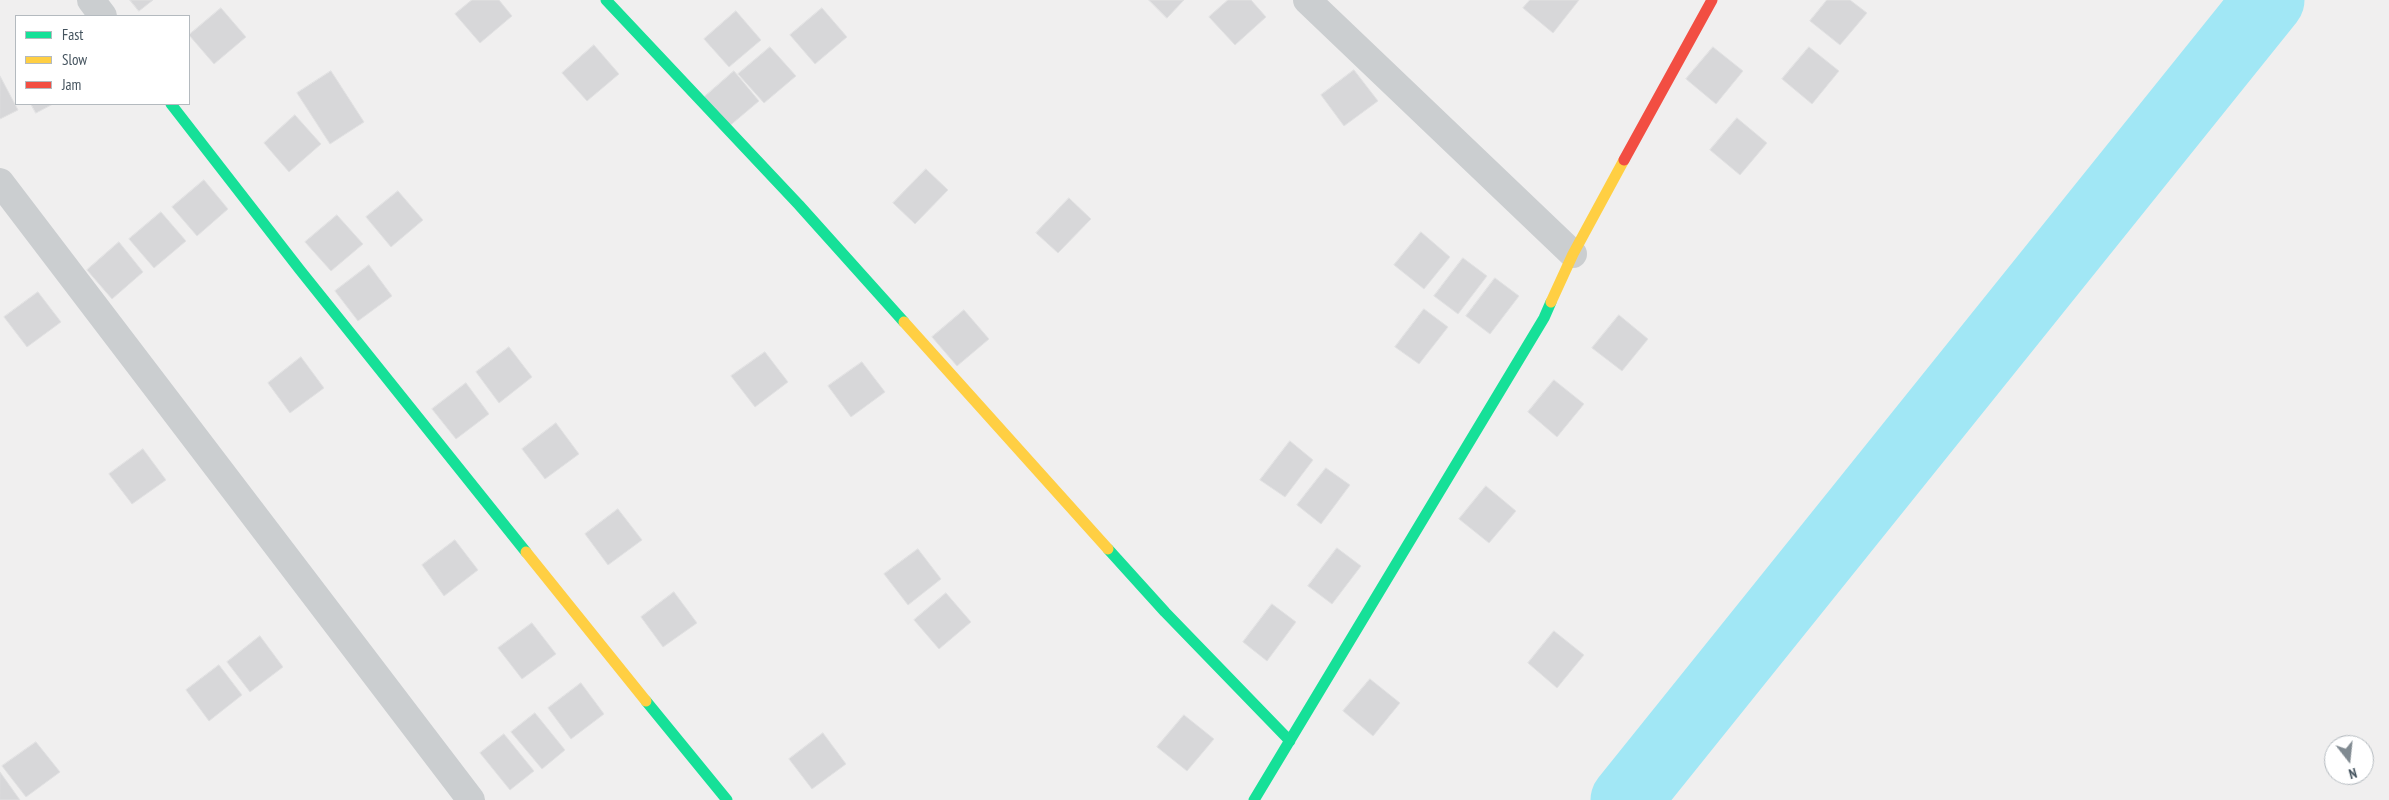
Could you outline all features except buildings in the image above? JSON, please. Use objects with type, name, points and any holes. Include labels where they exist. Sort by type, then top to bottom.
[{"type":"street","points":[[91,0],[102,15]]},
{"type":"street","points":[[606,0],[806,212],[1165,612],[1290,741]]},
{"type":"street","points":[[1307,0],[1573,254]]},
{"type":"street","points":[[1254,800],[1544,318],[1573,254],[1712,0]]},
{"type":"street","points":[[172,105],[300,270],[727,800]]},
{"type":"street","points":[[0,182],[471,800]]},
{"type":"waterway","points":[[1626,800],[2269,0]]},
{"type":"traffic: fast","points":[[606,0],[799,205],[904,322]]},
{"type":"traffic: fast","points":[[172,105],[300,270],[526,552]]},
{"type":"traffic: fast","points":[[1254,800],[1544,318],[1551,302]]},
{"type":"traffic: fast","points":[[1108,549],[1165,612],[1290,741]]},
{"type":"traffic: fast","points":[[646,701],[727,800]]},
{"type":"traffic: slow","points":[[1551,302],[1573,254],[1624,160]]},
{"type":"traffic: slow","points":[[904,322],[1108,549]]},
{"type":"traffic: slow","points":[[526,552],[646,701]]},
{"type":"traffic: jam","points":[[1624,160],[1712,0]]}]
